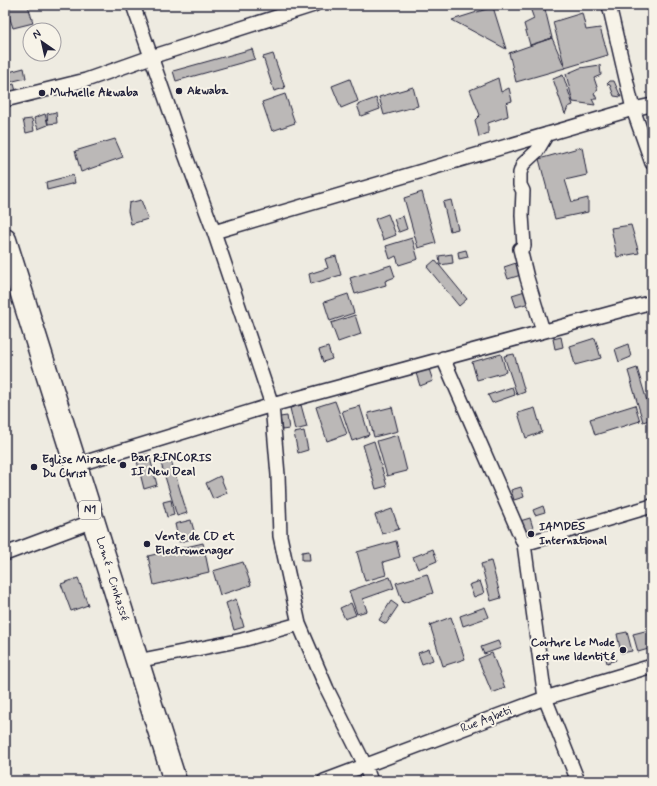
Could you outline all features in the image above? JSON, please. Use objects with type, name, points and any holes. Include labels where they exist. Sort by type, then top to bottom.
[{"type":"highway","name":"Lomé - Cinkassé","points":[[5,240],[175,781]]},
{"type":"street","points":[[133,5],[150,57],[214,232],[272,405],[278,475],[280,536],[299,624],[327,690],[365,765],[371,781]]},
{"type":"street","points":[[5,100],[86,80],[275,10],[314,5]]},
{"type":"street","points":[[609,5],[633,109],[652,163]]},
{"type":"street","points":[[214,232],[633,109],[652,105]]},
{"type":"street","points":[[543,331],[520,249],[524,246],[522,215],[523,191],[520,185],[520,173],[523,164],[537,151],[547,134]]},
{"type":"street","points":[[76,465],[272,405],[652,302]]},
{"type":"street","points":[[443,358],[524,544],[545,698],[578,781]]},
{"type":"street","points":[[524,544],[652,506]]},
{"type":"street","points":[[5,554],[93,521]]},
{"type":"street","points":[[137,661],[242,640],[299,624]]},
{"type":"street","name":"Rue Agbeti","points":[[324,781],[545,698],[652,666]]},
{"type":"building","points":[[14,5],[28,5],[33,22],[22,22],[22,26],[13,28],[6,7]]},
{"type":"building","points":[[529,5],[544,5],[552,38],[530,45],[524,24],[534,19]]},
{"type":"building","points":[[493,7],[506,49],[452,20]]},
{"type":"building","points":[[582,13],[586,30],[600,28],[608,55],[565,68],[553,22]]},
{"type":"building","points":[[552,38],[565,68],[516,82],[509,53]]},
{"type":"building","points":[[252,49],[255,59],[176,81],[173,71]]},
{"type":"building","points":[[273,54],[285,88],[274,91],[263,57]]},
{"type":"building","points":[[600,65],[601,75],[594,78],[598,90],[594,93],[597,99],[592,99],[595,105],[573,102],[566,74],[580,68]]},
{"type":"building","points":[[24,68],[26,78],[5,83],[5,73]]},
{"type":"building","points":[[563,75],[573,105],[568,107],[565,114],[553,79]]},
{"type":"building","points":[[498,78],[501,92],[509,88],[512,101],[506,103],[508,116],[488,123],[488,133],[479,137],[475,120],[480,115],[470,90]]},
{"type":"building","points":[[350,79],[358,101],[341,108],[332,86]]},
{"type":"building","points":[[610,81],[614,81],[621,97],[614,96],[610,85],[607,84]]},
{"type":"building","points":[[14,84],[16,91],[5,93],[5,86]]},
{"type":"building","points":[[413,87],[418,106],[384,115],[379,97]]},
{"type":"building","points":[[285,94],[295,123],[272,131],[262,102]]},
{"type":"building","points":[[376,98],[380,109],[361,116],[357,105]]},
{"type":"building","points":[[56,112],[57,123],[48,124],[47,114]]},
{"type":"building","points":[[45,114],[48,125],[38,129],[34,118]]},
{"type":"building","points":[[32,119],[34,131],[26,133],[23,120]]},
{"type":"building","points":[[115,139],[123,157],[81,172],[75,151]]},
{"type":"building","points":[[582,147],[587,175],[565,180],[572,202],[588,198],[588,212],[555,219],[539,159]]},
{"type":"building","points":[[73,175],[75,183],[47,190],[46,182]]},
{"type":"building","points":[[422,192],[436,243],[418,248],[404,198]]},
{"type":"building","points":[[141,200],[148,219],[131,224],[128,211],[129,203]]},
{"type":"building","points":[[451,200],[458,229],[450,231],[443,202]]},
{"type":"building","points":[[388,214],[396,235],[383,240],[375,219]]},
{"type":"building","points":[[403,216],[407,229],[399,232],[394,219]]},
{"type":"building","points":[[631,225],[639,253],[617,257],[611,228]]},
{"type":"building","points":[[412,238],[418,259],[399,265],[396,256],[390,259],[386,246]]},
{"type":"building","points":[[466,250],[468,257],[459,259],[458,252]]},
{"type":"building","points":[[452,254],[453,263],[440,265],[439,256]]},
{"type":"building","points":[[336,256],[341,275],[311,284],[309,274],[328,268],[325,259]]},
{"type":"building","points":[[435,260],[467,299],[459,306],[427,267]]},
{"type":"building","points":[[516,263],[521,275],[508,279],[504,267]]},
{"type":"building","points":[[391,265],[395,277],[385,281],[386,285],[355,294],[350,278]]},
{"type":"building","points":[[525,291],[529,303],[516,307],[512,295]]},
{"type":"building","points":[[348,294],[354,313],[330,321],[324,302]]},
{"type":"building","points":[[355,315],[361,334],[338,342],[331,323]]},
{"type":"building","points":[[561,337],[563,347],[555,349],[553,339]]},
{"type":"building","points":[[595,338],[601,358],[575,365],[570,346]]},
{"type":"building","points":[[628,344],[631,357],[619,362],[615,349]]},
{"type":"building","points":[[328,347],[332,359],[323,362],[319,350]]},
{"type":"building","points":[[501,354],[506,372],[477,380],[472,362]]},
{"type":"building","points":[[514,354],[525,392],[517,395],[504,356]]},
{"type":"building","points":[[637,368],[652,418],[643,422],[628,371]]},
{"type":"building","points":[[429,369],[433,381],[420,386],[416,373]]},
{"type":"building","points":[[512,387],[515,395],[492,403],[488,395]]},
{"type":"building","points":[[335,401],[347,434],[327,441],[316,407]]},
{"type":"building","points":[[301,405],[307,427],[295,430],[290,408]]},
{"type":"building","points":[[635,405],[640,421],[595,435],[590,419]]},
{"type":"building","points":[[360,406],[369,435],[352,441],[342,411]]},
{"type":"building","points":[[392,407],[398,431],[374,437],[368,413]]},
{"type":"building","points":[[535,408],[542,432],[526,438],[518,413]]},
{"type":"building","points":[[287,416],[289,429],[282,430],[280,417]]},
{"type":"building","points":[[304,431],[308,450],[298,453],[294,433]]},
{"type":"building","points":[[398,435],[407,471],[387,476],[377,441]]},
{"type":"building","points":[[374,441],[387,486],[376,489],[363,445]]},
{"type":"building","points":[[149,454],[157,485],[144,489],[136,457]]},
{"type":"building","points":[[170,457],[187,513],[177,516],[160,460]]},
{"type":"building","points":[[220,476],[227,493],[213,499],[206,483]]},
{"type":"building","points":[[521,487],[524,497],[514,500],[511,490]]},
{"type":"building","points":[[171,500],[174,515],[167,517],[163,502]]},
{"type":"building","points":[[543,506],[545,512],[535,515],[533,510]]},
{"type":"building","points":[[392,509],[399,529],[382,534],[375,515]]},
{"type":"building","points":[[530,518],[534,531],[525,534],[520,521]]},
{"type":"building","points":[[191,520],[196,538],[179,542],[175,524]]},
{"type":"building","points":[[396,541],[400,557],[383,562],[386,575],[365,581],[357,552]]},
{"type":"building","points":[[203,543],[209,572],[154,585],[148,556]]},
{"type":"building","points":[[433,549],[437,561],[418,569],[413,557]]},
{"type":"building","points":[[309,551],[310,560],[302,560],[302,552]]},
{"type":"building","points":[[491,561],[501,598],[491,601],[481,564]]},
{"type":"building","points":[[243,562],[251,585],[220,595],[213,571]]},
{"type":"building","points":[[427,574],[433,593],[403,603],[396,583]]},
{"type":"building","points":[[390,577],[394,588],[363,599],[367,611],[357,614],[349,591]]},
{"type":"building","points":[[78,578],[88,605],[71,611],[61,584]]},
{"type":"building","points":[[480,581],[484,593],[474,597],[469,585]]},
{"type":"building","points":[[236,599],[244,627],[234,630],[226,603]]},
{"type":"building","points":[[391,601],[398,606],[386,624],[379,620]]},
{"type":"building","points":[[351,603],[356,615],[345,619],[340,608]]},
{"type":"building","points":[[485,607],[489,617],[463,626],[460,616]]},
{"type":"building","points":[[451,617],[465,659],[443,666],[430,625]]},
{"type":"building","points":[[649,630],[652,648],[638,652],[633,634]]},
{"type":"building","points":[[627,632],[632,651],[621,653],[617,634]]},
{"type":"building","points":[[498,641],[501,648],[484,654],[481,647]]},
{"type":"building","points":[[429,649],[433,660],[422,664],[418,653]]},
{"type":"building","points":[[613,652],[616,660],[607,663],[605,655]]},
{"type":"building","points":[[492,653],[505,688],[492,693],[478,659]]},
{"type":"place","name":"Akwaba","points":[[179,91]]},
{"type":"place","name":"Mutuelle Akwaba","points":[[42,93]]},
{"type":"place","name":"Bar RINCORIS II New Deal","points":[[123,465]]},
{"type":"place","name":"Eglise Miracle Du Christ","points":[[34,467]]},
{"type":"place","name":"IAMDES International","points":[[531,534]]},
{"type":"place","name":"Vente de CD et Electromenager","points":[[147,544]]},
{"type":"place","name":"Couture Le Mode est une Identité","points":[[623,650]]}]
